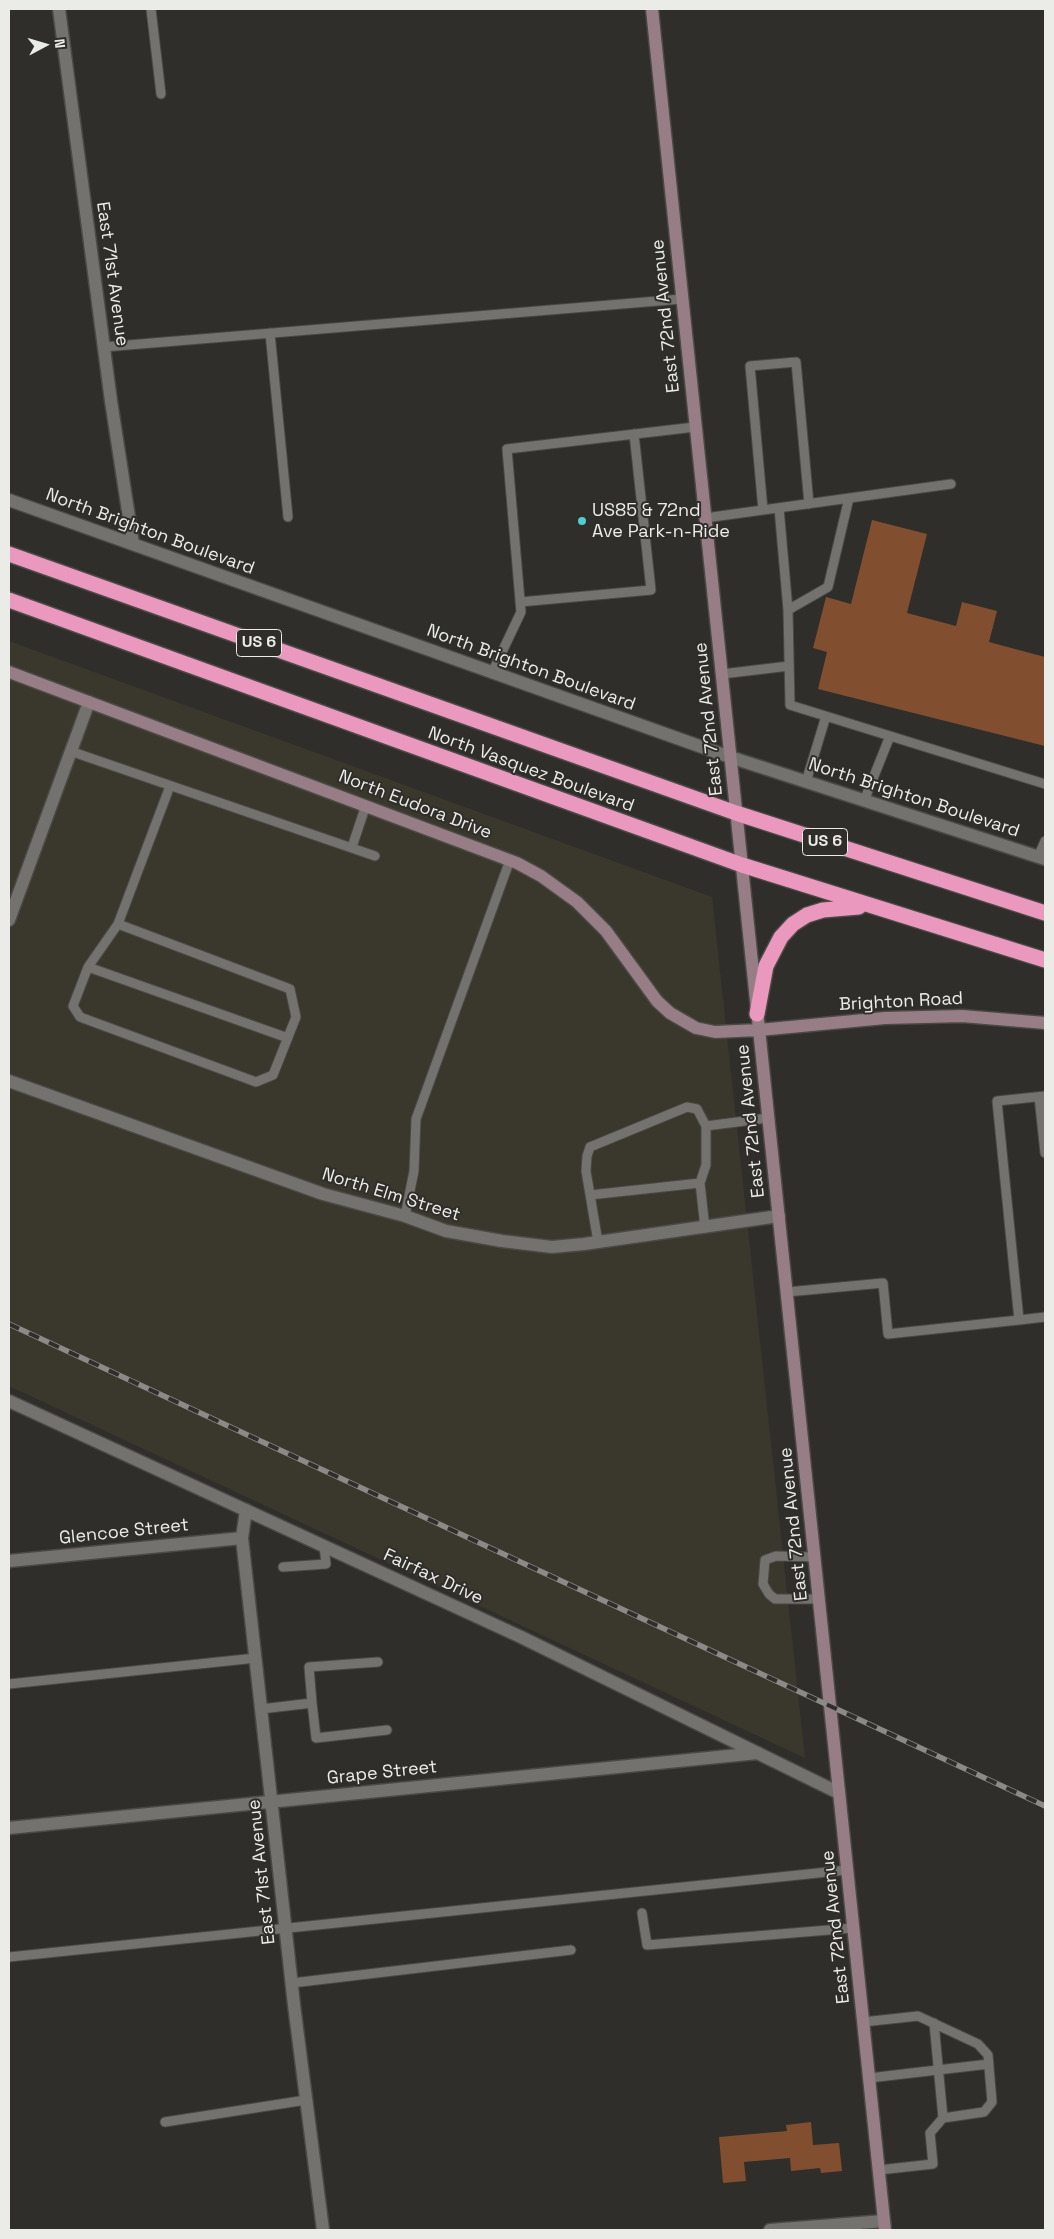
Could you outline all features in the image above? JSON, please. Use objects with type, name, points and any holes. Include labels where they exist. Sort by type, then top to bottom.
[{"type":"highway","name":"North Vasquez Boulevard","points":[[9,554],[736,813],[1045,913]]},
{"type":"highway","name":"North Vasquez Boulevard","points":[[9,600],[742,865],[870,907],[1045,960]]},
{"type":"highway","points":[[757,1014],[766,966],[781,937],[793,924],[807,915],[823,910],[870,907]]},
{"type":"street","name":"East 71st Avenue","points":[[59,9],[104,346],[133,544]]},
{"type":"street","name":"East 72nd Avenue","points":[[652,9],[885,2225]]},
{"type":"street","name":"North Brighton Boulevard","points":[[9,500],[730,757],[1042,858]]},
{"type":"street","name":"North Eudora Drive","points":[[9,672],[510,860],[541,876],[577,902],[606,931],[658,1001],[685,1024],[715,1032],[759,1030]]},
{"type":"street","points":[[9,920],[89,702]]},
{"type":"street","name":"Brighton Road","points":[[759,1030],[885,1018],[962,1016],[1045,1023]]},
{"type":"street","name":"North Elm Street","points":[[9,1081],[323,1194],[405,1216],[446,1231],[502,1242],[552,1247],[705,1228],[779,1216]]},
{"type":"street","name":"Fairfax Drive","points":[[10,1403],[521,1637],[839,1792]]},
{"type":"street","name":"East 71st Avenue","points":[[246,1510],[242,1538],[292,1983],[323,2230]]},
{"type":"street","name":"Glencoe Street","points":[[9,1561],[242,1538]]},
{"type":"street","name":"Grape Street","points":[[9,1828],[758,1753]]},
{"type":"street","points":[[770,2230],[885,2225]]},
{"type":"lane","points":[[150,9],[160,94]]},
{"type":"lane","points":[[104,346],[682,299]]},
{"type":"lane","points":[[270,333],[288,516]]},
{"type":"lane","points":[[762,510],[750,366],[796,362],[809,504]]},
{"type":"lane","points":[[492,672],[521,612],[507,449],[695,427]]},
{"type":"lane","points":[[520,602],[651,590],[634,434]]},
{"type":"lane","points":[[705,518],[951,484]]},
{"type":"lane","points":[[788,610],[828,587],[849,498]]},
{"type":"lane","points":[[779,508],[788,610],[790,705],[1045,784]]},
{"type":"lane","points":[[722,674],[789,666]]},
{"type":"lane","points":[[806,782],[826,716]]},
{"type":"lane","points":[[864,801],[890,736]]},
{"type":"lane","points":[[70,752],[375,856]]},
{"type":"lane","points":[[118,924],[290,989],[296,1016],[274,1075],[256,1082],[80,1016],[73,1006],[88,967],[118,924],[170,786]]},
{"type":"lane","points":[[352,848],[366,805]]},
{"type":"lane","points":[[1042,858],[1045,841]]},
{"type":"lane","points":[[405,1216],[414,1171],[416,1119],[510,860]]},
{"type":"lane","points":[[88,967],[288,1038]]},
{"type":"lane","points":[[1019,1320],[997,1101],[1042,1097],[1045,1153]]},
{"type":"lane","points":[[598,1242],[586,1171],[590,1147],[687,1107],[697,1109],[706,1126],[706,1164],[700,1182],[705,1228]]},
{"type":"lane","points":[[706,1126],[768,1118]]},
{"type":"lane","points":[[590,1195],[700,1182]]},
{"type":"lane","points":[[786,1292],[883,1282],[888,1334],[1045,1317]]},
{"type":"lane","points":[[283,1567],[326,1564],[324,1546]]},
{"type":"lane","points":[[815,1557],[776,1556],[765,1560],[763,1584],[768,1594],[775,1599],[820,1599]]},
{"type":"lane","points":[[9,1684],[256,1658]]},
{"type":"lane","points":[[378,1662],[309,1667],[316,1738],[387,1730]]},
{"type":"lane","points":[[261,1709],[312,1703]]},
{"type":"lane","points":[[9,1957],[847,1870]]},
{"type":"lane","points":[[642,1913],[647,1945],[853,1928]]},
{"type":"lane","points":[[292,1983],[570,1950]]},
{"type":"lane","points":[[863,2022],[918,2016],[978,2044],[988,2054],[992,2102],[984,2112],[943,2118],[930,2133],[933,2164],[879,2170]]},
{"type":"lane","points":[[934,2023],[943,2118]]},
{"type":"lane","points":[[869,2078],[989,2064]]},
{"type":"lane","points":[[165,2122],[306,2100]]},
{"type":"shaded area","points":[[9,641],[712,897],[805,1758],[9,1386]]},
{"type":"building","points":[[872,520],[927,534],[907,613],[956,626],[962,602],[997,611],[989,642],[1045,657],[1045,746],[818,689],[827,652],[813,648],[826,597],[851,604]]},
{"type":"building","points":[[811,2122],[813,2145],[839,2143],[842,2171],[821,2173],[820,2168],[791,2171],[790,2158],[744,2162],[746,2181],[723,2183],[719,2137],[787,2131],[786,2125]]},
{"type":"railway","points":[[9,1324],[1045,1806]]},
{"type":"place","name":"US85 & 72nd Ave Park-n-Ride","points":[[582,521]]}]
